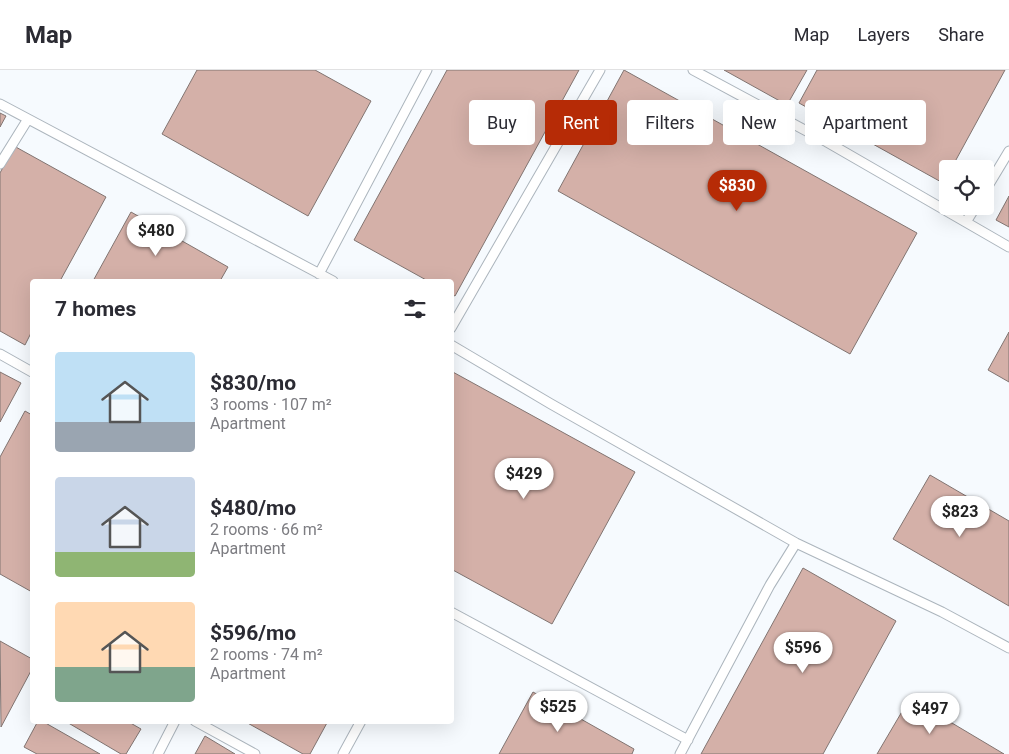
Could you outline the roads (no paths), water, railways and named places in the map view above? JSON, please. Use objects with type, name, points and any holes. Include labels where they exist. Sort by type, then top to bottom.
[{"type":"lane","points":[[319,274],[427,70]]},
{"type":"lane","points":[[454,323],[600,70]]},
{"type":"lane","points":[[693,70],[826,142],[1009,247]]},
{"type":"lane","points":[[0,104],[329,279]]},
{"type":"lane","points":[[0,164],[28,118]]},
{"type":"lane","points":[[994,176],[1009,151]]},
{"type":"lane","points":[[966,222],[970,215]]},
{"type":"lane","points":[[454,347],[551,404],[796,542],[942,612],[1009,648]]},
{"type":"lane","points":[[0,354],[30,371]]},
{"type":"lane","points":[[680,754],[770,585],[796,542]]},
{"type":"lane","points":[[454,614],[688,740]]},
{"type":"lane","points":[[158,754],[173,724]]},
{"type":"lane","points":[[200,724],[255,754]]},
{"type":"lane","points":[[343,754],[359,724]]}]
